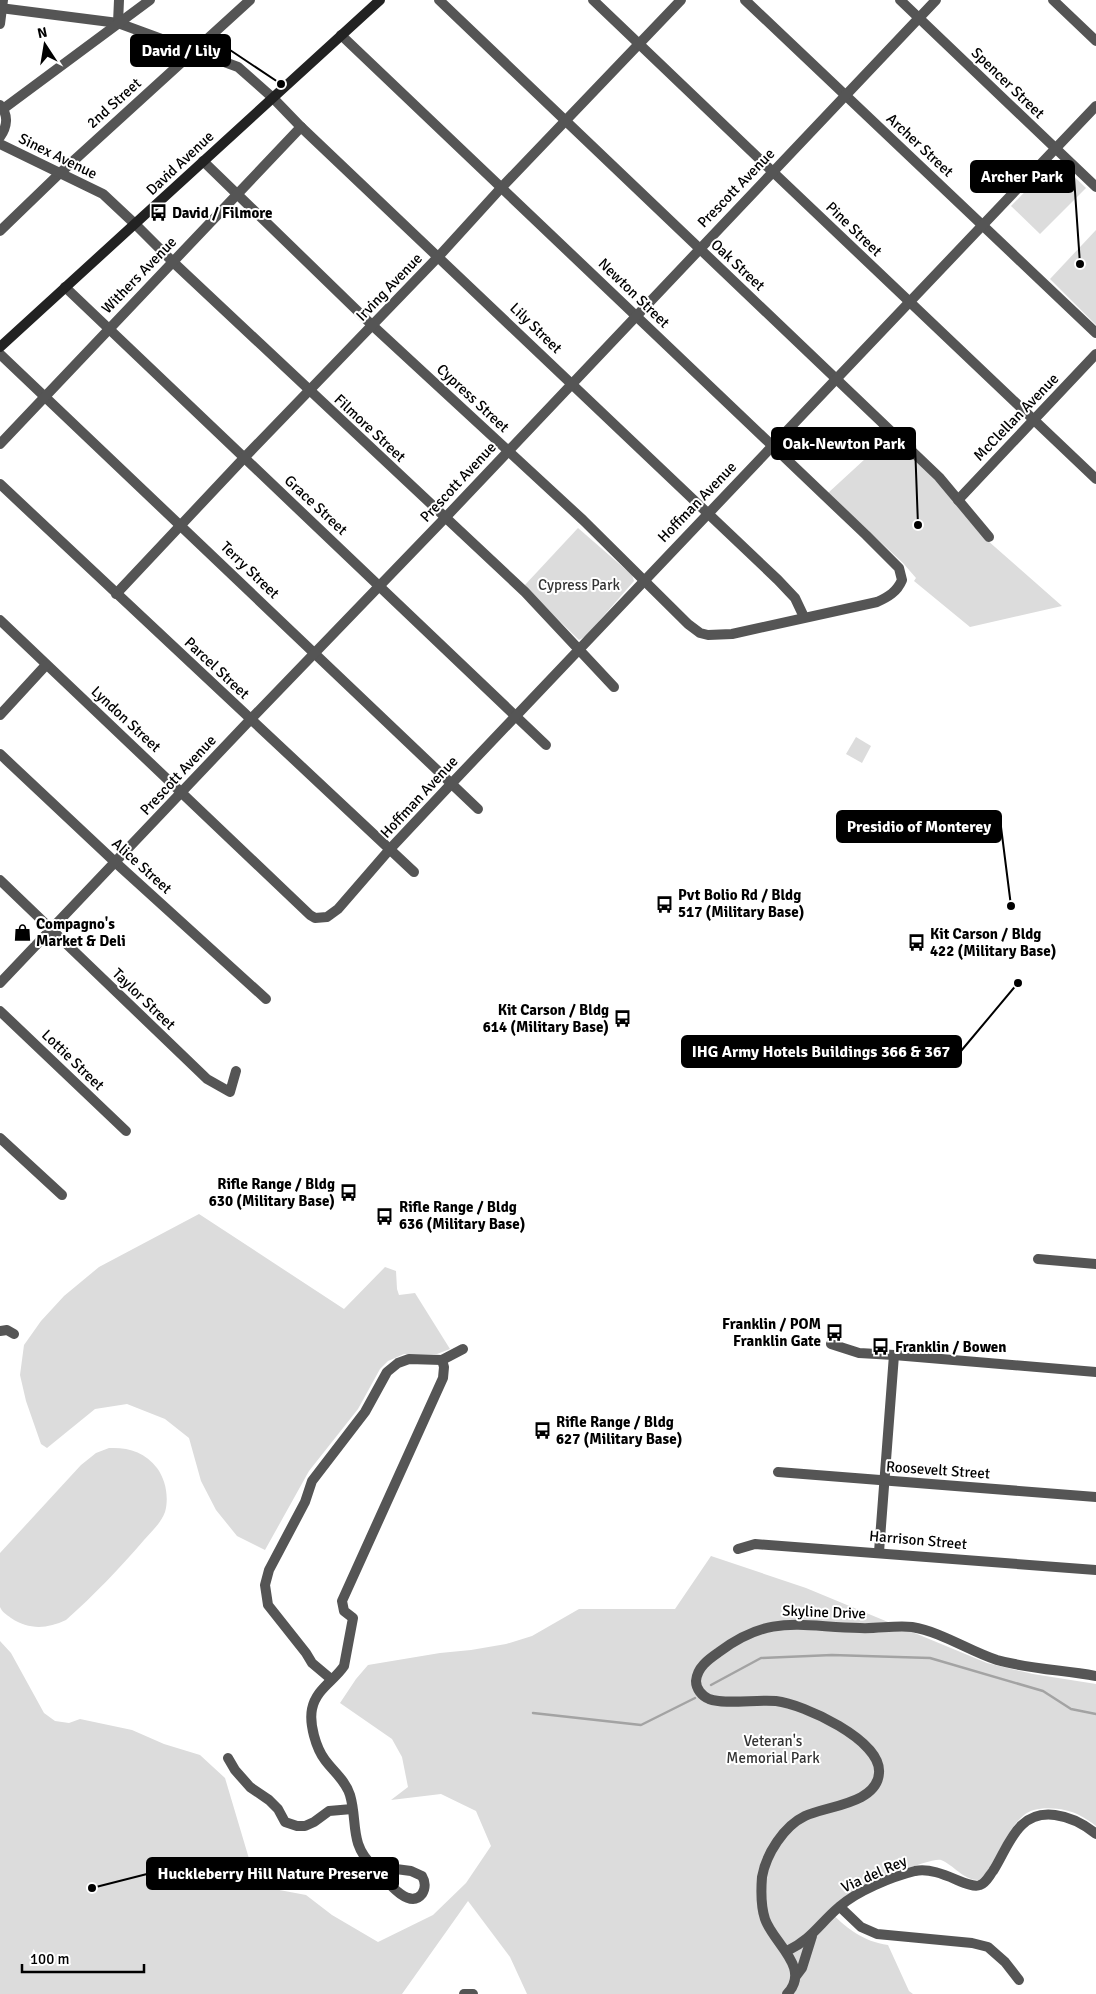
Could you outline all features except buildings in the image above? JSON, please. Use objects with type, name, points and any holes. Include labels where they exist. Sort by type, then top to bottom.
[{"type":"main road","name":"David Avenue","points":[[0,347],[380,0]]},
{"type":"street","points":[[118,24],[119,0]]},
{"type":"street","points":[[0,137],[6,127],[6,114],[2,107],[150,0]]},
{"type":"street","name":"2nd Street","points":[[0,231],[250,0]]},
{"type":"street","name":"Oak Street","points":[[439,0],[939,477],[989,537]]},
{"type":"street","name":"Pine Street","points":[[593,0],[1096,479]]},
{"type":"street","name":"Irving Avenue","points":[[116,594],[244,458],[373,326],[501,188],[681,0]]},
{"type":"street","name":"Archer Street","points":[[746,0],[1096,333]]},
{"type":"street","name":"Spencer Street","points":[[900,0],[1096,187]]},
{"type":"street","name":"Prescott Avenue","points":[[0,983],[444,519],[936,0]]},
{"type":"street","points":[[1052,0],[1096,41]]},
{"type":"street","points":[[0,24],[2,5],[118,24],[194,51]]},
{"type":"street","name":"Newton Street","points":[[341,35],[866,535],[899,568],[902,574],[900,585],[889,597],[877,602],[804,617]]},
{"type":"street","name":"Lily Street","points":[[194,51],[238,67],[273,98],[301,127],[439,256],[790,592],[804,617]]},
{"type":"street","name":"Hoffman Avenue","points":[[321,919],[332,915],[338,909],[390,849],[580,650],[643,580],[1096,106]]},
{"type":"street","name":"Withers Avenue","points":[[0,444],[301,127]]},
{"type":"street","name":"Sinex Avenue","points":[[0,144],[103,194]]},
{"type":"street","name":"Cypress Street","points":[[203,161],[373,326],[583,520],[682,618],[700,633],[714,636],[732,634],[804,617]]},
{"type":"street","name":"Filmore Street","points":[[103,194],[444,519],[524,592],[614,687]]},
{"type":"street","name":"Grace Street","points":[[65,287],[546,744]]},
{"type":"street","name":"Terry Street","points":[[0,354],[44,398],[182,525],[478,809]]},
{"type":"street","name":"McClellan Avenue","points":[[958,500],[1096,354]]},
{"type":"street","name":"Parcel Street","points":[[0,484],[414,872]]},
{"type":"street","name":"Lyndon Street","points":[[0,620],[310,915],[321,919]]},
{"type":"street","points":[[0,715],[46,665]]},
{"type":"street","name":"Alice Street","points":[[0,754],[115,862],[266,999]]},
{"type":"street","name":"Taylor Street","points":[[0,880],[207,1080],[230,1092],[236,1071]]},
{"type":"street","name":"Lottie Street","points":[[0,1010],[126,1131]]},
{"type":"street","points":[[0,1138],[62,1195]]},
{"type":"street","points":[[1038,1259],[1096,1264]]},
{"type":"street","points":[[0,1332],[7,1330],[14,1334]]},
{"type":"street","points":[[831,1344],[859,1352],[1096,1372]]},
{"type":"street","points":[[331,1679],[312,1663],[306,1652],[268,1605],[265,1592],[268,1570],[305,1502],[312,1481],[365,1412],[387,1372],[398,1363],[409,1359],[442,1360],[463,1349]]},
{"type":"street","points":[[879,1552],[894,1355]]},
{"type":"street","points":[[373,1866],[418,1873],[425,1881],[422,1894],[418,1897],[405,1898],[398,1892],[367,1860],[357,1843],[350,1795],[344,1782],[321,1754],[311,1711],[321,1690],[344,1666],[353,1618],[344,1611],[342,1601],[443,1378],[444,1367],[442,1360]]},
{"type":"street","name":"Roosevelt Street","points":[[778,1472],[1096,1497]]},
{"type":"street","name":"Harrison Street","points":[[738,1549],[755,1544],[1096,1570]]},
{"type":"street","name":"Skyline Drive","points":[[796,1976],[787,1951],[766,1921],[763,1906],[763,1873],[772,1850],[786,1830],[804,1816],[842,1805],[870,1792],[877,1782],[879,1766],[872,1751],[860,1741],[815,1713],[798,1706],[774,1701],[719,1701],[706,1698],[699,1692],[696,1679],[700,1669],[709,1659],[747,1634],[773,1625],[860,1628],[904,1627],[929,1632],[1006,1662],[1096,1676]]},
{"type":"street","points":[[228,1758],[235,1770],[250,1787],[269,1800],[278,1809],[285,1822],[297,1826],[309,1825],[329,1812],[352,1809]]},
{"type":"street","name":"Via del Rey","points":[[787,1951],[809,1938],[840,1906],[855,1896],[913,1872],[923,1870],[946,1874],[972,1886],[980,1885],[989,1877],[1018,1828],[1026,1820],[1033,1817],[1050,1814],[1065,1817],[1083,1824],[1096,1834]]},
{"type":"street","points":[[840,1906],[861,1927],[876,1934],[972,1943],[988,1947],[1005,1962],[1019,1980]]},
{"type":"street","points":[[777,1938],[809,1938],[802,1968],[787,1994]]},
{"type":"street","points":[[464,1994],[473,1994]]},
{"type":"green space","points":[[1059,162],[1086,188],[1040,234],[1011,206],[1053,163]]},
{"type":"green space","points":[[1096,230],[1096,325],[1050,279]]},
{"type":"green space","points":[[890,436],[935,479],[987,540],[1062,606],[970,627],[914,581],[916,578],[903,563],[828,493]]},
{"type":"green space","name":"Cypress Park","points":[[578,528],[632,575],[634,581],[586,636],[579,640],[524,586]]},
{"type":"green space","points":[[856,737],[871,746],[862,763],[846,754]]},
{"type":"green space","points":[[199,1214],[344,1309],[385,1267],[396,1271],[399,1295],[415,1293],[450,1349],[437,1354],[404,1354],[388,1361],[380,1369],[358,1409],[309,1471],[265,1550],[237,1536],[216,1510],[201,1481],[189,1438],[165,1419],[127,1404],[95,1409],[47,1448],[41,1444],[26,1401],[20,1375],[24,1345],[41,1321],[64,1296],[99,1267]]},
{"type":"green space","points":[[109,1448],[123,1448],[142,1454],[157,1468],[163,1478],[166,1489],[167,1501],[163,1516],[156,1527],[116,1571],[66,1620],[38,1627],[18,1622],[0,1607],[0,1553],[81,1465],[96,1453]]},
{"type":"green space","name":"Veteran's Memorial Park","points":[[711,1556],[806,1588],[987,1663],[1033,1674],[1096,1684],[1096,1826],[1081,1816],[1059,1809],[1051,1808],[1028,1812],[1014,1825],[988,1870],[979,1880],[969,1878],[946,1862],[935,1860],[900,1871],[863,1886],[853,1891],[829,1910],[855,1933],[871,1941],[888,1945],[909,1991],[913,1994],[527,1994],[510,1957],[468,1901],[402,1994],[0,1994],[0,1641],[11,1653],[44,1713],[55,1721],[69,1723],[80,1719],[132,1730],[164,1744],[200,1755],[225,1778],[250,1862],[274,1889],[306,1895],[332,1915],[378,1942],[433,1915],[466,1883],[491,1846],[476,1811],[441,1794],[391,1800],[408,1787],[402,1757],[392,1739],[340,1703],[368,1665],[506,1644],[532,1636],[579,1609],[675,1609]]},
{"type":"waterway","points":[[711,1685],[761,1658],[832,1655],[930,1658],[1043,1691],[1071,1709],[1096,1714]]},
{"type":"waterway","points":[[533,1713],[641,1725],[695,1698]]},
{"type":"place","name":"David / Lily","points":[[281,84]]},
{"type":"place","name":"David / Filmore","points":[[158,213]]},
{"type":"place","name":"Archer Park","points":[[1080,264]]},
{"type":"place","name":"Oak-Newton Park","points":[[918,525]]},
{"type":"place","name":"Pvt Bolio Rd / Bldg 517 (Military Base)","points":[[664,904]]},
{"type":"place","name":"Presidio of Monterey","points":[[1011,906]]},
{"type":"place","name":"Compagno's Market & Deli","points":[[22,933]]},
{"type":"place","name":"Kit Carson / Bldg 422 (Military Base)","points":[[916,943]]},
{"type":"place","name":"IHG Army Hotels Buildings 366 & 367","points":[[1018,983]]},
{"type":"place","name":"Kit Carson / Bldg 614 (Military Base)","points":[[623,1019]]},
{"type":"place","name":"Rifle Range / Bldg 630 (Military Base)","points":[[349,1193]]},
{"type":"place","name":"Rifle Range / Bldg 636 (Military Base)","points":[[385,1216]]},
{"type":"place","name":"Franklin / POM Franklin Gate","points":[[835,1333]]},
{"type":"place","name":"Franklin / Bowen","points":[[881,1347]]},
{"type":"place","name":"Rifle Range / Bldg 627 (Military Base)","points":[[542,1431]]},
{"type":"place","name":"Huckleberry Hill Nature Preserve","points":[[92,1888]]}]
